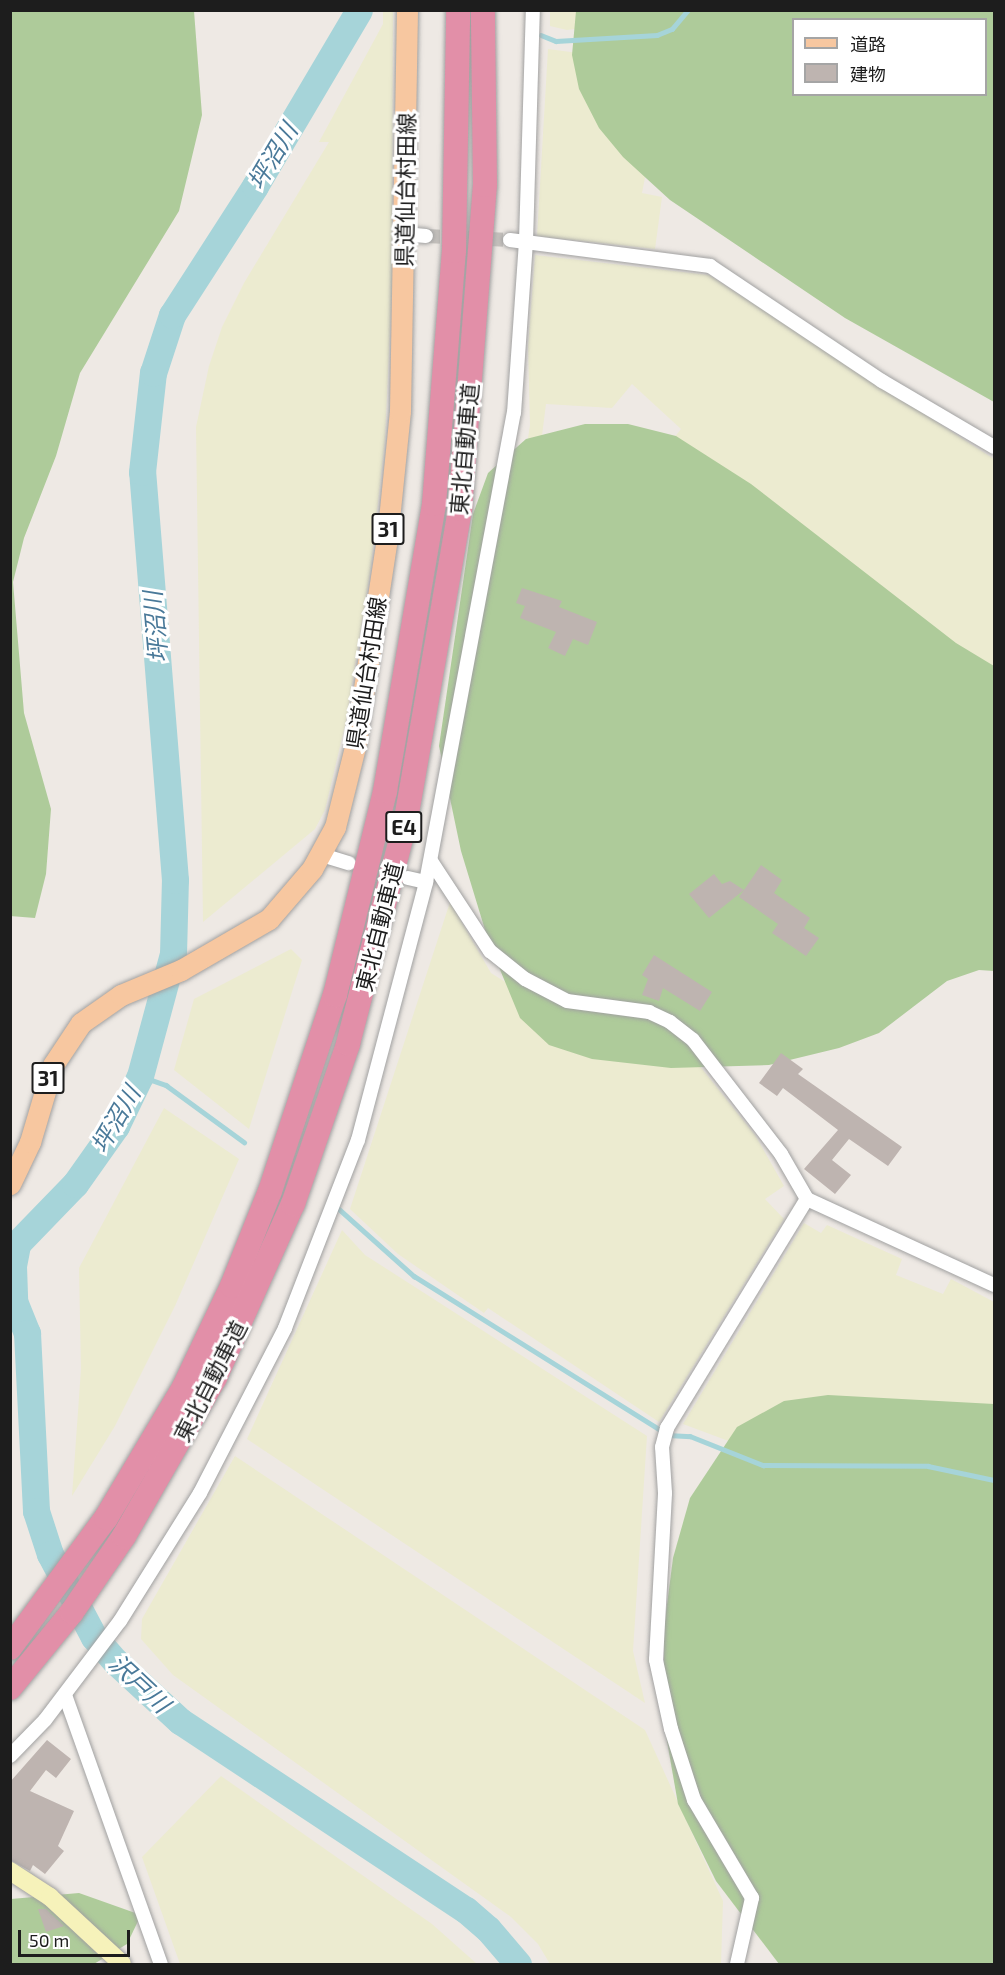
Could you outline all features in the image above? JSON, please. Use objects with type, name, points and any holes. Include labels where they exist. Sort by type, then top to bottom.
[{"type":"highway","name":"東北自動車道","points":[[10,1648],[80,1552],[162,1425],[232,1286],[299,1112],[359,904],[385,791],[434,504],[454,251],[458,10]]},
{"type":"highway","name":"東北自動車道","points":[[10,1688],[62,1625],[93,1582],[163,1471],[215,1378],[256,1291],[321,1127],[384,912],[426,721],[460,509],[484,185],[483,10]]},
{"type":"main road","name":"県道仙台村田線","points":[[10,1184],[30,1142],[52,1065],[65,1043],[81,1023],[121,995],[181,970],[269,919],[322,855],[346,794],[387,539],[400,411],[407,10]]},
{"type":"main road","points":[[10,1871],[50,1897],[122,1965]]},
{"type":"street","points":[[10,1756],[65,1695],[120,1621],[200,1493],[285,1328],[358,1140],[431,861],[514,413],[526,241],[533,10]]},
{"type":"street","points":[[404,234],[426,236]]},
{"type":"street","points":[[510,240],[711,266],[882,381],[994,447]]},
{"type":"street","points":[[322,855],[349,863]]},
{"type":"street","points":[[431,861],[490,951],[525,979],[567,1001],[649,1012],[670,1022],[693,1040],[781,1154],[807,1199],[994,1285]]},
{"type":"street","points":[[408,878],[426,882]]},
{"type":"street","points":[[737,1965],[752,1898],[694,1800],[671,1729],[656,1660],[665,1493],[665,1433],[807,1199]]},
{"type":"street","points":[[65,1695],[161,1965]]},
{"type":"green space","points":[[11,10],[194,11],[202,115],[179,211],[80,373],[56,456],[24,538],[13,582],[24,713],[51,809],[46,874],[35,918],[10,916]]},
{"type":"green space","points":[[383,11],[393,11],[392,285],[385,439],[371,566],[346,721],[325,810],[315,829],[203,922],[196,427],[209,366],[222,327],[244,283],[329,142],[319,142],[383,24]]},
{"type":"green space","points":[[550,11],[681,11],[678,15],[567,30],[550,26]]},
{"type":"green space","points":[[576,11],[994,11],[994,402],[845,318],[670,200],[623,157],[599,128],[579,89],[572,55]]},
{"type":"green space","points":[[548,49],[586,54],[652,141],[642,193],[662,197],[655,249],[537,236]]},
{"type":"green space","points":[[535,255],[709,275],[994,459],[994,677],[659,457],[681,429],[632,384],[612,408],[546,404],[539,460],[513,539],[530,425],[528,346]]},
{"type":"green space","points":[[585,424],[628,424],[676,436],[751,484],[956,643],[994,666],[994,971],[979,970],[947,981],[879,1033],[839,1048],[769,1065],[671,1068],[592,1059],[549,1045],[520,1018],[489,943],[461,851],[439,746],[473,514],[488,473],[526,439]]},
{"type":"green space","points":[[450,902],[491,973],[560,1017],[687,1050],[755,1135],[784,1186],[765,1199],[784,1219],[659,1422],[488,1308],[484,1313],[398,1254],[350,1209]]},
{"type":"green space","points":[[291,949],[302,960],[249,1129],[174,1070],[194,999]]},
{"type":"green space","points":[[164,1108],[239,1159],[175,1306],[115,1426],[72,1496],[81,1369],[79,1268]]},
{"type":"green space","points":[[804,1223],[821,1233],[827,1225],[902,1259],[896,1275],[943,1294],[951,1279],[994,1302],[994,1467],[769,1456],[683,1424]]},
{"type":"green space","points":[[342,1230],[365,1255],[647,1436],[633,1651],[645,1703],[247,1439]]},
{"type":"green space","points":[[828,1395],[994,1404],[994,1964],[779,1964],[716,1881],[678,1804],[664,1724],[664,1628],[673,1558],[690,1498],[737,1427],[784,1401]]},
{"type":"green space","points":[[235,1456],[645,1730],[723,1901],[721,1964],[550,1964],[538,1944],[511,1917],[173,1675],[141,1639],[142,1619]]},
{"type":"green space","points":[[221,1776],[432,1924],[477,1964],[180,1964],[142,1857]]},
{"type":"green space","points":[[79,1893],[141,1915],[127,1944],[94,1964],[11,1964],[11,1899]]},
{"type":"building","points":[[522,588],[562,601],[559,607],[597,622],[588,645],[573,639],[565,656],[548,648],[556,632],[520,618],[525,606],[516,603]]},
{"type":"building","points":[[761,865],[782,880],[774,893],[810,918],[804,928],[819,938],[806,956],[772,933],[778,924],[739,897]]},
{"type":"building","points":[[714,874],[722,884],[730,881],[744,890],[709,918],[689,894]]},
{"type":"building","points":[[654,955],[712,992],[700,1011],[663,988],[659,1001],[642,995],[648,979],[642,975]]},
{"type":"building","points":[[781,1053],[803,1069],[798,1074],[902,1147],[888,1166],[849,1139],[832,1160],[851,1175],[835,1194],[804,1169],[838,1130],[783,1088],[777,1096],[759,1083]]},
{"type":"building","points":[[47,1740],[71,1759],[56,1778],[46,1770],[30,1791],[74,1811],[58,1846],[64,1851],[45,1874],[33,1865],[30,1871],[10,1860],[10,1782]]},
{"type":"building","points":[[38,1909],[46,1909],[64,1926],[46,1932]]},
{"type":"waterway","name":"坪沼川","points":[[10,1251],[75,1184],[116,1126],[140,1076],[173,954],[175,880],[142,472],[153,373],[172,315],[255,186],[359,10]]},
{"type":"waterway","points":[[541,35],[556,41],[657,35],[672,29],[688,10]]},
{"type":"waterway","points":[[140,1076],[166,1085],[244,1142]]},
{"type":"waterway","points":[[339,1209],[414,1276],[668,1435],[690,1436],[763,1465],[928,1466],[994,1480]]},
{"type":"waterway","name":"沢戸川","points":[[17,1245],[13,1266],[14,1301],[27,1333],[36,1511],[50,1554],[94,1637],[116,1662],[180,1721],[466,1910],[488,1929],[518,1964]]},
{"type":"tunnel","points":[[426,236],[510,240]]}]
